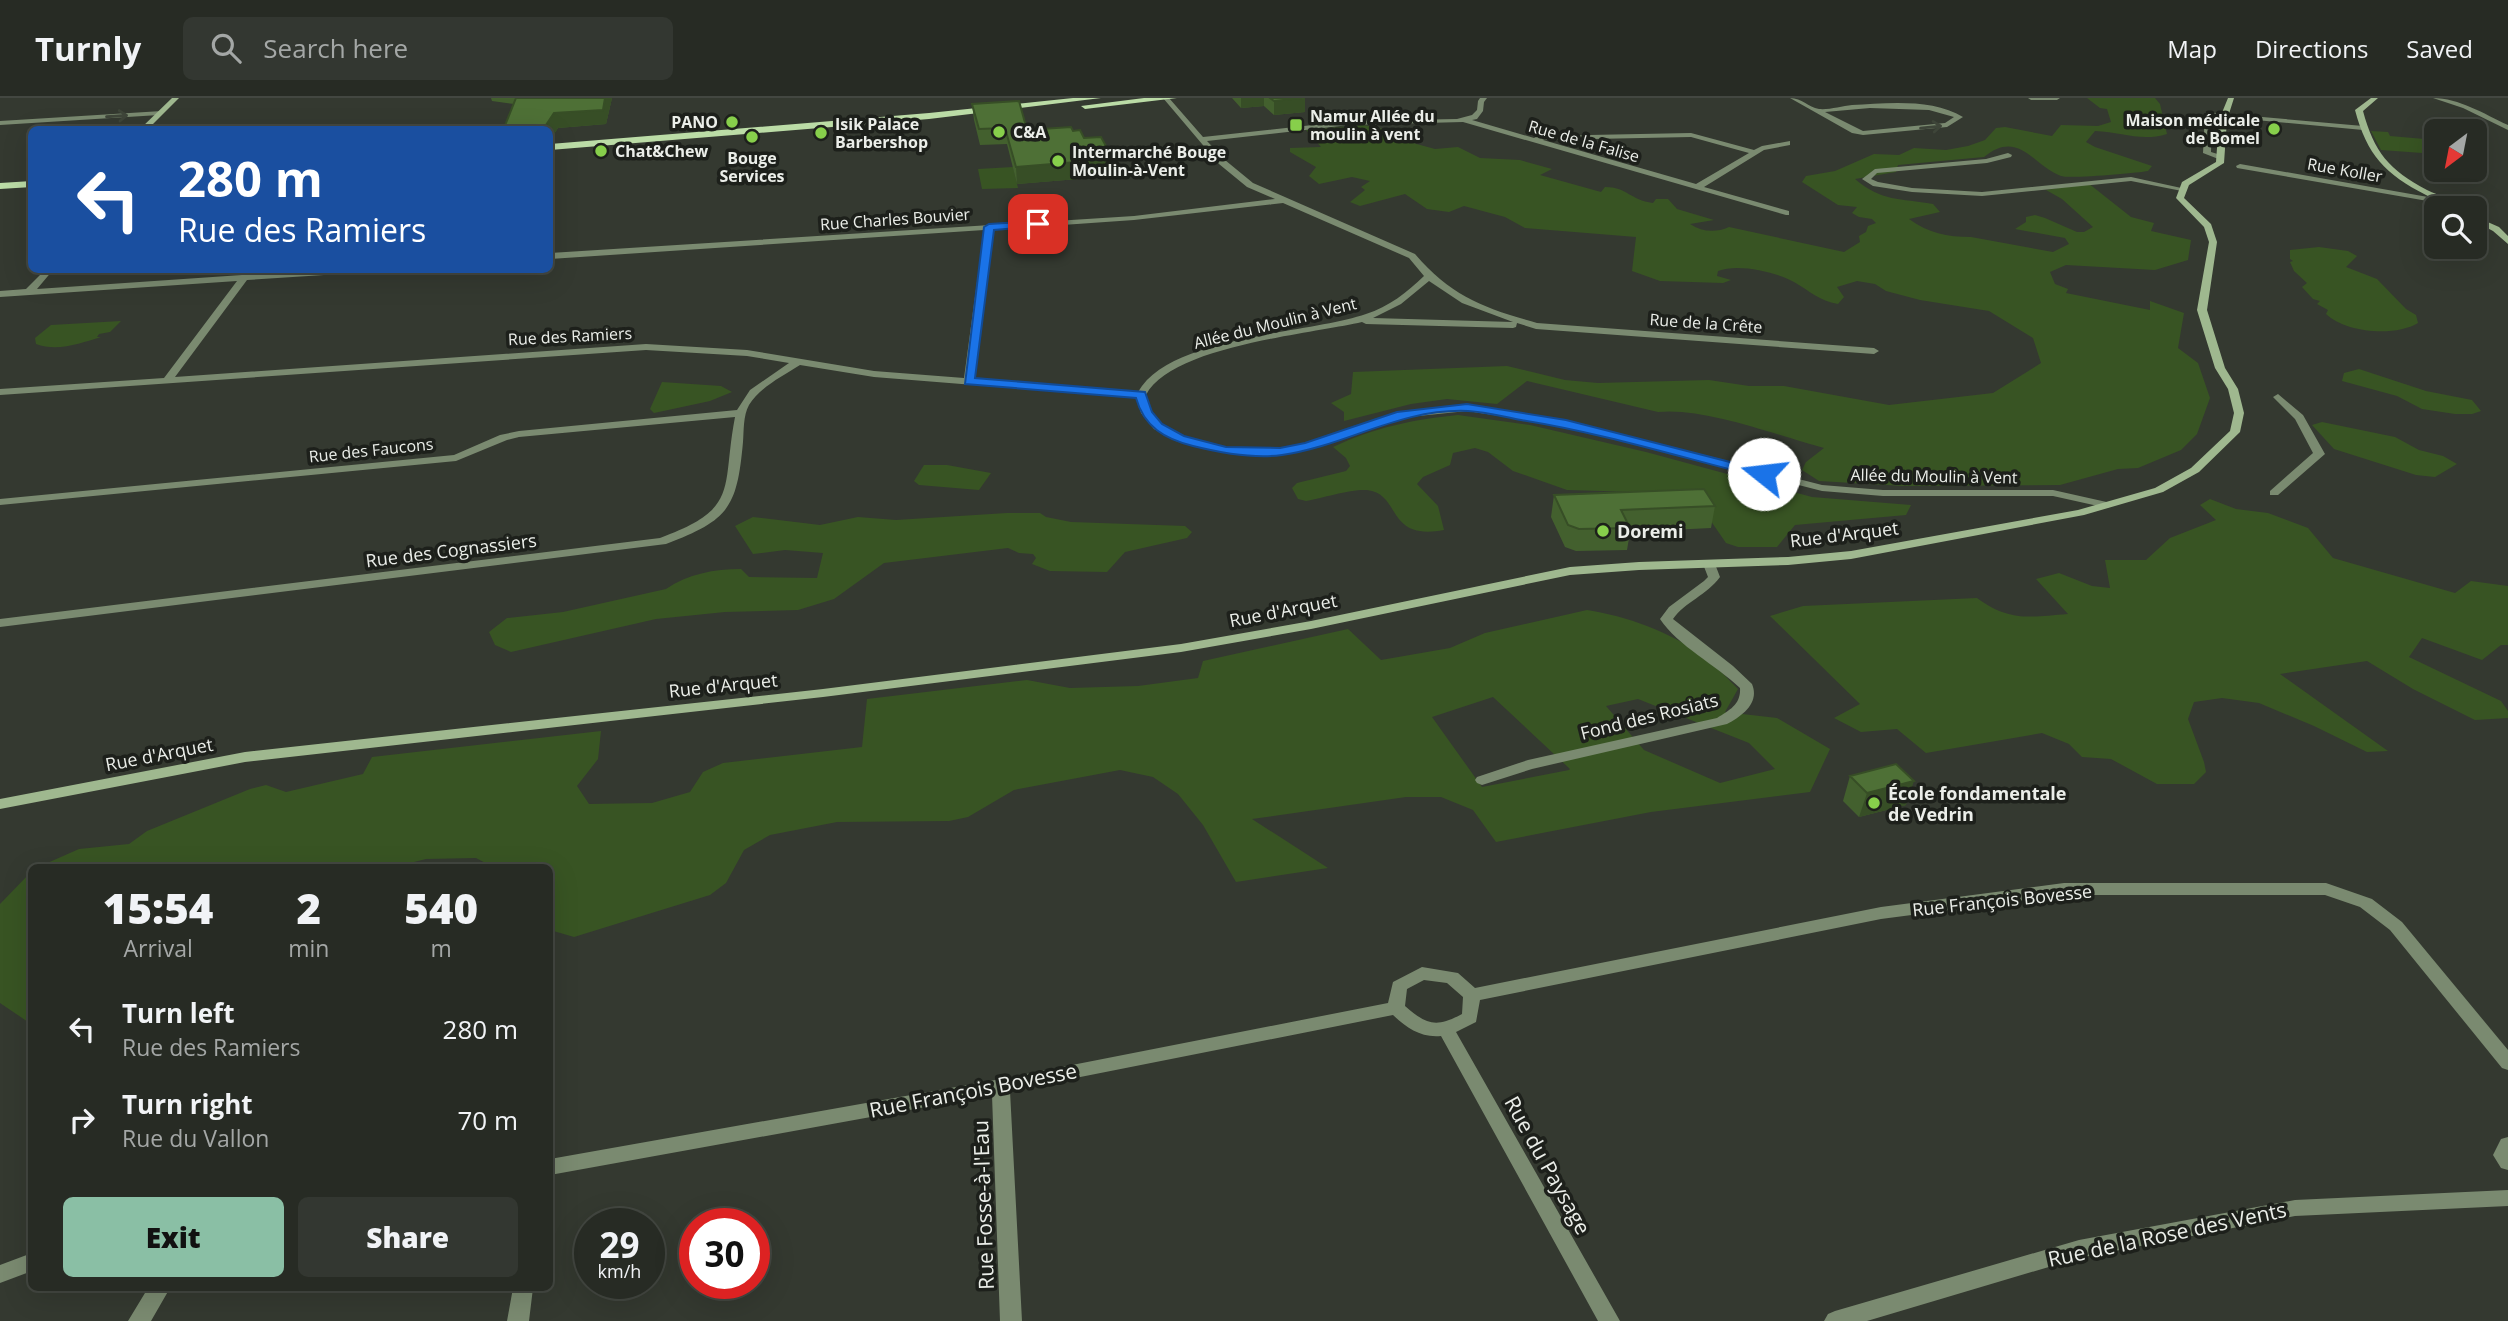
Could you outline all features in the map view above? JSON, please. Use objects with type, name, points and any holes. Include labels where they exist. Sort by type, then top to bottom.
[{"type":"main road","points":[[553,147],[929,116],[1097,98]]},
{"type":"main road","points":[[1024,105],[1173,98]]},
{"type":"main road","points":[[0,188],[28,185]]},
{"type":"street","points":[[146,126],[176,98]]},
{"type":"street","points":[[1165,98],[1238,177],[1284,200],[1404,251],[1412,256],[1429,276]]},
{"type":"street","points":[[1465,120],[1481,110],[1480,102],[1484,98]]},
{"type":"street","points":[[1793,98],[1817,111],[1855,131],[1863,133],[1947,125],[1959,117],[1943,107],[1916,102],[1817,111]]},
{"type":"street","points":[[2031,98],[2057,98]]},
{"type":"street","points":[[2008,155],[1987,161],[1875,171],[1866,179],[1876,184],[1954,194],[1982,194],[2131,179],[2182,189],[2185,184],[2221,163],[2224,113],[2231,98]]},
{"type":"street","points":[[2375,98],[2359,110],[2362,128],[2372,151],[2385,168],[2434,196]]},
{"type":"street","points":[[2436,98],[2465,107],[2508,128]]},
{"type":"street","points":[[0,123],[159,113]]},
{"type":"street","points":[[2221,158],[2207,153],[2208,114],[2224,113],[2362,128]]},
{"type":"street","name":"Rue de la Falise","points":[[1201,139],[1349,123],[1465,120],[1786,214]]},
{"type":"street","points":[[1525,139],[1691,135],[1754,152]]},
{"type":"street","points":[[1696,188],[1754,152],[1787,143]]},
{"type":"street","name":"Rue Koller","points":[[2239,166],[2424,198]]},
{"type":"street","name":"Rue d'Arquet","points":[[0,804],[245,757],[823,693],[1181,648],[1311,625],[1570,571],[1851,555],[2080,513],[2159,490],[2195,470],[2235,432],[2239,413],[2233,389],[2220,368],[2202,310],[2213,242],[2211,231],[2180,198],[2182,189]]},
{"type":"street","name":"Rue Charles Bouvier","points":[[553,256],[846,239],[1198,213],[1284,200]]},
{"type":"street","points":[[2487,224],[2508,241]]},
{"type":"street","points":[[969,381],[989,227]]},
{"type":"street","points":[[30,291],[46,273]]},
{"type":"street","points":[[0,294],[247,273]]},
{"type":"street","points":[[168,379],[247,273]]},
{"type":"street","name":"Allée du Moulin à Vent","points":[[1429,276],[1385,310],[1355,321],[1256,340],[1171,368],[1150,381],[1141,395],[1146,413],[1158,427],[1180,439],[1226,450],[1280,452],[1308,446],[1397,415],[1467,408],[1566,423],[1822,488],[1883,494],[2053,493],[2107,505]]},
{"type":"street","name":"Rue de la Crête","points":[[1429,276],[1458,300],[1486,312],[1536,326]]},
{"type":"street","name":"Rue de la Crête","points":[[1355,321],[1536,326],[1874,351]]},
{"type":"street","name":"Rue des Ramiers","points":[[0,392],[646,347],[714,350],[874,374],[1141,395]]},
{"type":"street","points":[[740,414],[748,398],[797,362]]},
{"type":"street","points":[[2274,493],[2319,454],[2299,417],[2278,397]]},
{"type":"street","name":"Rue des Faucons","points":[[0,502],[456,458],[504,437],[519,434],[740,414]]},
{"type":"street","name":"Rue des Cognassiers","points":[[0,623],[662,541],[687,532],[710,519],[725,505],[733,491],[740,414]]},
{"type":"street","name":"Fond des Rosiats","points":[[1482,780],[1528,765],[1722,721],[1736,713],[1746,701],[1747,687],[1728,668],[1672,627],[1666,619],[1672,609],[1698,596],[1710,584],[1714,577],[1709,565]]},
{"type":"street","name":"Rue François Bovesse","points":[[1472,995],[1881,913],[2064,889],[2326,889],[2366,903],[2396,926],[2508,1063]]},
{"type":"street","points":[[1422,973],[1452,976],[1472,995],[1470,1017],[1447,1031],[1416,1027],[1396,1008],[1399,986],[1422,973]]},
{"type":"street","name":"Rue François Bovesse","points":[[553,1166],[1001,1086],[1396,1008]]},
{"type":"street","name":"Rue du Paysage","points":[[1447,1031],[1609,1321]]},
{"type":"street","name":"Rue Fosse-à-l'Eau","points":[[1001,1086],[1011,1321]]},
{"type":"street","points":[[2508,1145],[2503,1154],[2508,1162]]},
{"type":"street","name":"Rue de la Rose des Vents","points":[[1835,1321],[2079,1249],[2295,1208],[2508,1198]]},
{"type":"street","points":[[0,1274],[28,1264]]},
{"type":"street","points":[[139,1321],[158,1291]]},
{"type":"street","points":[[518,1321],[523,1291]]},
{"type":"green space","points":[[2087,98],[2155,98],[2160,104],[2167,134],[2140,137],[2095,131],[2086,142],[2152,166],[2148,171],[2066,177],[2051,171],[2026,152],[2007,146],[1984,157],[1898,165],[1896,172],[1855,179],[1883,195],[1933,204],[1940,212],[1909,219],[1923,228],[1946,235],[2053,252],[2069,244],[2065,238],[2015,229],[2026,222],[2026,217],[2035,215],[2077,232],[2093,227],[2062,199],[2046,190],[2088,183],[2131,217],[2154,223],[2151,231],[2191,240],[2188,260],[2155,270],[2066,265],[2050,272],[2055,284],[2068,289],[2066,293],[2150,310],[2150,301],[2184,313],[2178,348],[2198,363],[2210,398],[2197,434],[2181,450],[2138,468],[2118,469],[2060,485],[1903,486],[1819,481],[1802,470],[1806,462],[1824,448],[1719,418],[1658,412],[1527,381],[1497,404],[1447,399],[1411,404],[1344,421],[1344,412],[1331,403],[1351,394],[1353,372],[1507,366],[1565,380],[1598,383],[1709,380],[1749,386],[1784,386],[1889,405],[1993,393],[2041,363],[2033,338],[1989,311],[1920,300],[1886,291],[1875,284],[1857,281],[1837,287],[1844,297],[1838,304],[1820,298],[1786,278],[1746,268],[1718,271],[1717,276],[1731,280],[1723,283],[1660,281],[1632,271],[1636,237],[1525,228],[1505,217],[1464,206],[1449,212],[1427,209],[1405,194],[1360,206],[1350,202],[1365,190],[1361,187],[1370,181],[1352,177],[1319,184],[1309,176],[1316,167],[1290,152],[1290,148],[1321,147],[1306,130],[1363,125],[1390,130],[1391,133],[1401,133],[1402,140],[1435,149],[1458,147],[1480,158],[1520,160],[1552,169],[1540,175],[1601,192],[1605,187],[1612,188],[1653,203],[1656,199],[1668,199],[1677,209],[1714,220],[1690,224],[1704,230],[1729,227],[1844,252],[1860,242],[1859,236],[1866,232],[1868,226],[1876,223],[1872,219],[1852,213],[1857,207],[1838,205],[1802,182],[1806,176],[1835,171],[1874,154],[1899,155],[1914,148],[1946,150],[1968,146],[1985,140],[1996,128],[2005,127],[2052,136],[2061,125],[2098,126],[2111,122],[2107,109],[2100,108]]},
{"type":"green space","points":[[2371,131],[2388,132],[2390,136],[2424,139],[2424,153],[2381,150]]},
{"type":"green space","points":[[1013,167],[1018,188],[982,189],[978,169]]},
{"type":"green space","points":[[2319,247],[2348,251],[2357,256],[2346,267],[2377,279],[2406,309],[2416,315],[2418,323],[2397,330],[2371,331],[2346,325],[2326,314],[2328,310],[2317,304],[2320,301],[2313,299],[2302,287],[2307,283],[2294,271],[2290,262],[2293,261],[2290,259],[2290,250]]},
{"type":"green space","points":[[121,321],[110,332],[97,337],[101,337],[77,344],[53,347],[36,344],[35,338],[51,325]]},
{"type":"green space","points":[[2359,369],[2426,391],[2472,400],[2481,411],[2455,414],[2422,409],[2397,396],[2342,381],[2344,373]]},
{"type":"green space","points":[[662,382],[721,386],[732,392],[710,401],[654,413],[650,409]]},
{"type":"green space","points":[[1458,415],[1530,425],[1646,452],[1812,497],[1911,505],[1906,515],[1795,525],[1777,547],[1738,547],[1726,543],[1704,511],[1637,492],[1567,490],[1513,471],[1488,452],[1475,448],[1453,453],[1450,465],[1423,477],[1417,484],[1438,506],[1444,530],[1425,532],[1412,529],[1396,516],[1386,499],[1378,493],[1360,490],[1306,501],[1298,499],[1292,488],[1297,483],[1346,471],[1350,466],[1346,458],[1333,447],[1394,425]]},
{"type":"green space","points":[[2322,422],[2395,437],[2419,450],[2443,456],[2457,464],[2435,477],[2416,475],[2334,449],[2312,425]]},
{"type":"green space","points":[[924,465],[947,465],[991,473],[979,490],[919,485],[914,481]]},
{"type":"green space","points":[[2210,499],[2236,509],[2268,513],[2308,528],[2333,558],[2455,593],[2471,581],[2508,586],[2508,645],[2501,645],[2482,660],[2422,638],[2409,657],[2501,701],[2508,711],[2508,718],[2475,720],[2413,689],[2367,661],[2280,674],[2388,751],[2367,752],[2259,703],[2222,698],[2194,702],[2188,719],[2206,772],[2194,784],[2157,784],[2111,759],[2082,757],[2069,744],[2042,733],[1926,753],[1897,729],[1861,732],[1834,718],[1860,704],[1770,616],[1803,606],[1977,598],[2000,611],[2020,616],[2068,614],[2036,579],[2059,573],[2092,586],[2110,588],[2105,560],[2146,560],[2170,538],[2216,520],[2200,505]]},
{"type":"green space","points":[[1040,513],[1046,517],[1071,522],[1185,526],[1192,532],[1187,538],[1125,552],[1107,572],[1050,571],[1032,564],[1036,558],[1033,554],[1019,553],[1008,548],[884,563],[834,599],[798,610],[725,612],[656,619],[511,652],[495,645],[489,632],[507,618],[563,612],[666,589],[692,576],[711,571],[741,569],[749,577],[817,578],[823,553],[785,550],[753,554],[735,526],[753,517],[820,525],[858,517],[896,520]]},
{"type":"green space","points":[[1587,610],[1617,616],[1663,632],[1690,647],[1721,672],[1738,689],[1725,712],[1777,718],[1830,749],[1810,792],[1651,812],[1496,842],[1473,810],[1441,797],[1406,797],[1252,819],[1328,868],[1236,882],[1203,825],[1178,794],[1153,777],[1120,770],[1014,790],[968,817],[949,821],[837,822],[770,835],[744,850],[726,883],[710,895],[574,937],[553,931],[553,864],[487,864],[476,858],[426,859],[406,864],[45,864],[79,849],[129,844],[147,831],[250,789],[266,785],[286,792],[363,774],[372,757],[601,731],[598,759],[577,786],[589,804],[652,803],[690,792],[703,772],[723,763],[862,747],[867,699],[1027,680],[1070,688],[1138,686],[1198,678],[1203,661],[1348,629],[1381,660],[1450,648],[1485,633]],"holes":[[[1493,697],[1570,769],[1482,787],[1432,717]],[[1638,699],[1749,743],[1775,769],[1720,783],[1644,750],[1606,706]]]},
{"type":"green space","points":[[28,875],[28,1022],[0,1003],[0,904]]},
{"type":"building","points":[[516,98],[605,98],[603,110],[554,113],[546,125],[505,126]]},
{"type":"building","points":[[1270,98],[1302,98],[1274,101]]},
{"type":"building","points":[[1019,101],[1027,130],[1071,127],[1073,131],[1080,130],[1084,138],[1101,137],[1113,159],[1016,167],[1005,128],[979,129],[972,104]]},
{"type":"building","points":[[1704,489],[1715,506],[1621,510],[1630,528],[1579,529],[1568,525],[1554,495]]},
{"type":"building","points":[[1896,764],[1914,781],[1867,793],[1850,776]]},
{"type":"place","name":"PANO","points":[[732,122]]},
{"type":"place","name":"Namur Allée du moulin à vent","points":[[1296,125]]},
{"type":"place","name":"Maison médicale de Bomel","points":[[2274,129]]},
{"type":"place","name":"C&A","points":[[999,132]]},
{"type":"place","name":"Isik Palace Barbershop","points":[[821,133]]},
{"type":"place","name":"Bouge Services","points":[[752,137]]},
{"type":"place","name":"Chat&Chew","points":[[601,151]]},
{"type":"place","name":"Intermarché Bouge Moulin-à-Vent","points":[[1058,161]]},
{"type":"place","name":"Doremi","points":[[1603,531]]},
{"type":"place","name":"École fondamentale de Vedrin","points":[[1874,803]]},
{"type":"route","points":[[1038,224],[989,227],[969,381],[1141,395],[1146,413],[1158,427],[1180,439],[1226,450],[1280,452],[1308,446],[1397,415],[1467,408],[1501,411],[1566,423],[1764,474]]}]
